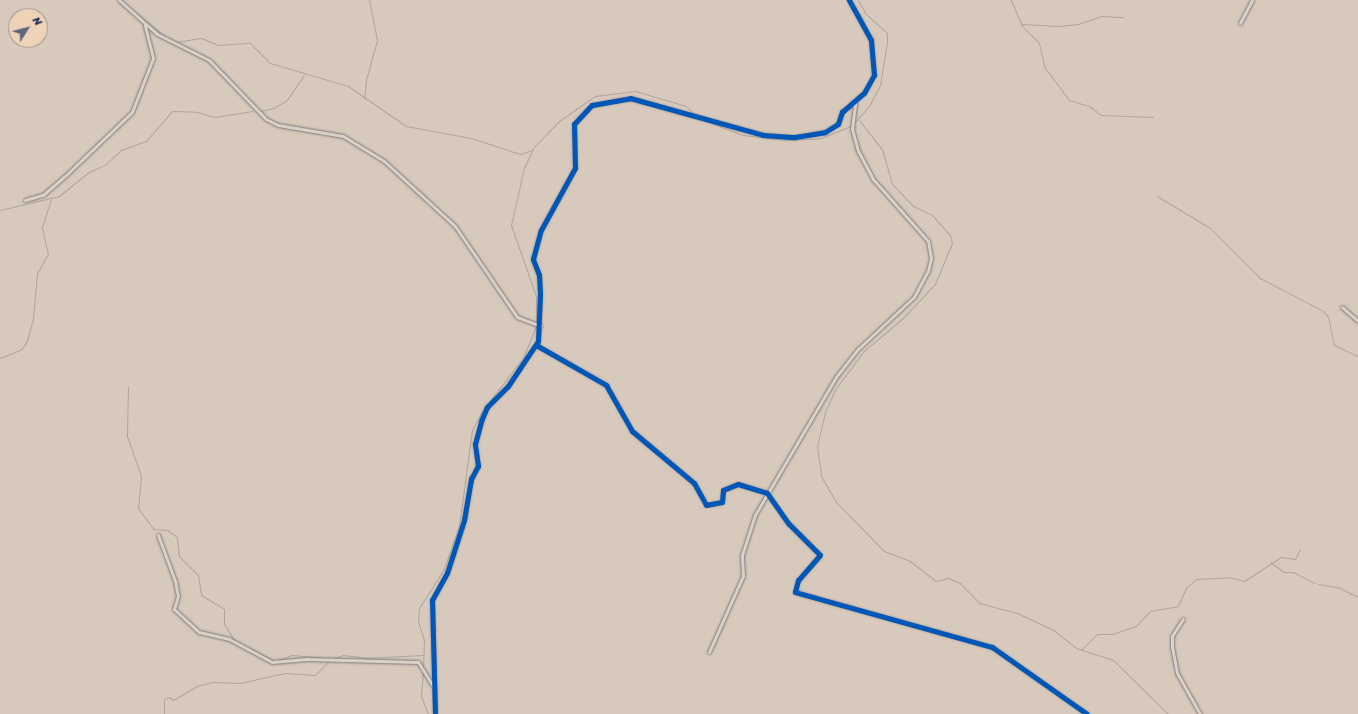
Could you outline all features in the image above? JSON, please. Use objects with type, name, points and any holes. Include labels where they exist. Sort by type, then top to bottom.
[{"type":"street","points":[[119,0],[145,25],[170,42],[209,60],[266,120],[278,125],[343,136],[384,161],[455,226],[517,317],[540,326]]},
{"type":"street","points":[[435,714],[431,604],[448,569],[464,520],[471,479],[478,466],[475,451],[479,427],[487,407],[508,386],[536,345],[540,326],[539,275],[533,259],[541,230],[575,168],[574,124],[587,108],[605,101],[637,99],[744,130],[795,137],[831,130],[838,124],[842,112],[855,103],[872,81],[874,59],[869,34],[849,0]]},
{"type":"street","points":[[1240,23],[1252,0]]},
{"type":"street","points":[[25,200],[43,195],[132,112],[153,58],[145,25]]},
{"type":"street","points":[[709,652],[743,576],[743,549],[753,518],[767,493],[836,376],[858,349],[914,297],[928,271],[931,252],[928,241],[873,179],[858,151],[852,129],[855,103]]},
{"type":"street","points":[[1342,307],[1358,321]]},
{"type":"street","points":[[536,345],[606,385],[632,431],[694,483],[706,505],[722,502],[723,490],[738,484],[767,493],[788,523],[820,555],[798,580],[795,592],[992,647],[1087,714]]},
{"type":"street","points":[[158,535],[175,581],[178,596],[174,609],[199,632],[230,639],[272,662],[307,659],[418,662],[433,686]]},
{"type":"street","points":[[1183,619],[1172,636],[1172,647],[1177,673],[1200,714]]},
{"type":"waterway","points":[[364,99],[366,80],[377,40],[369,0]]},
{"type":"waterway","points":[[853,124],[869,106],[880,85],[887,42],[887,33],[866,14],[858,0]]},
{"type":"waterway","points":[[1011,0],[1022,26],[1039,43],[1045,68],[1069,100],[1089,106],[1101,115],[1153,117]]},
{"type":"waterway","points":[[133,11],[166,37]]},
{"type":"waterway","points":[[1021,24],[1058,26],[1078,24],[1101,16],[1123,17]]},
{"type":"waterway","points":[[176,42],[201,38],[218,45],[250,43],[270,63],[348,86],[406,126],[471,138],[520,154],[532,150]]},
{"type":"waterway","points":[[260,111],[274,108],[287,100],[304,75]]},
{"type":"waterway","points":[[536,323],[536,296],[511,225],[524,168],[534,147],[559,121],[595,96],[635,91],[686,106],[695,115]]},
{"type":"waterway","points":[[0,210],[59,196],[87,173],[106,164],[121,150],[146,141],[172,111],[197,112],[215,117],[253,111]]},
{"type":"waterway","points":[[698,118],[743,135],[786,140],[821,138],[851,126]]},
{"type":"waterway","points":[[859,120],[882,149],[892,184],[913,206],[932,215],[950,235],[952,243],[935,284],[903,318],[864,351],[836,388],[825,412],[817,446],[821,476],[836,502],[884,551],[910,561],[936,581],[948,578],[960,583],[979,603],[1017,613],[1052,629],[1076,648],[1113,660],[1168,714]]},
{"type":"waterway","points":[[1157,196],[1210,228],[1260,278],[1323,311],[1328,317],[1334,345],[1358,356]]},
{"type":"waterway","points":[[0,358],[22,349],[27,341],[33,318],[37,273],[48,254],[42,227],[51,199]]},
{"type":"waterway","points":[[423,669],[424,640],[418,622],[419,608],[444,569],[459,526],[472,430],[482,411],[523,358],[536,326]]},
{"type":"waterway","points":[[128,387],[127,436],[141,476],[138,508],[153,529],[167,530],[177,537],[179,556],[198,575],[201,595],[224,609],[224,624],[234,640]]},
{"type":"waterway","points":[[1081,650],[1097,634],[1112,634],[1136,626],[1150,611],[1178,606],[1186,588],[1196,579],[1229,577],[1244,581],[1281,557],[1295,559],[1300,549]]},
{"type":"waterway","points":[[1270,562],[1284,572],[1293,572],[1315,583]]},
{"type":"waterway","points":[[1318,584],[1340,588],[1358,597]]},
{"type":"waterway","points":[[251,649],[273,660]]},
{"type":"waterway","points":[[278,660],[292,655],[325,658]]},
{"type":"waterway","points":[[332,659],[343,655],[366,658],[423,655]]},
{"type":"waterway","points":[[164,714],[164,699],[169,697],[173,700],[197,686],[212,682],[240,683],[285,673],[315,675],[330,660]]},
{"type":"waterway","points":[[423,672],[421,696],[428,714]]},
{"type":"cycle path","points":[[435,714],[432,600],[447,573],[464,520],[471,479],[478,466],[475,444],[481,421],[487,407],[508,386],[538,341],[540,294],[539,275],[533,259],[541,230],[575,168],[574,124],[592,105],[630,98],[763,135],[795,137],[825,132],[838,124],[842,112],[864,93],[874,75],[871,40],[849,0]]},
{"type":"cycle path","points":[[536,345],[606,385],[632,431],[694,483],[706,505],[722,502],[723,490],[738,484],[767,493],[788,523],[820,555],[798,580],[795,592],[992,647],[1087,714]]}]
